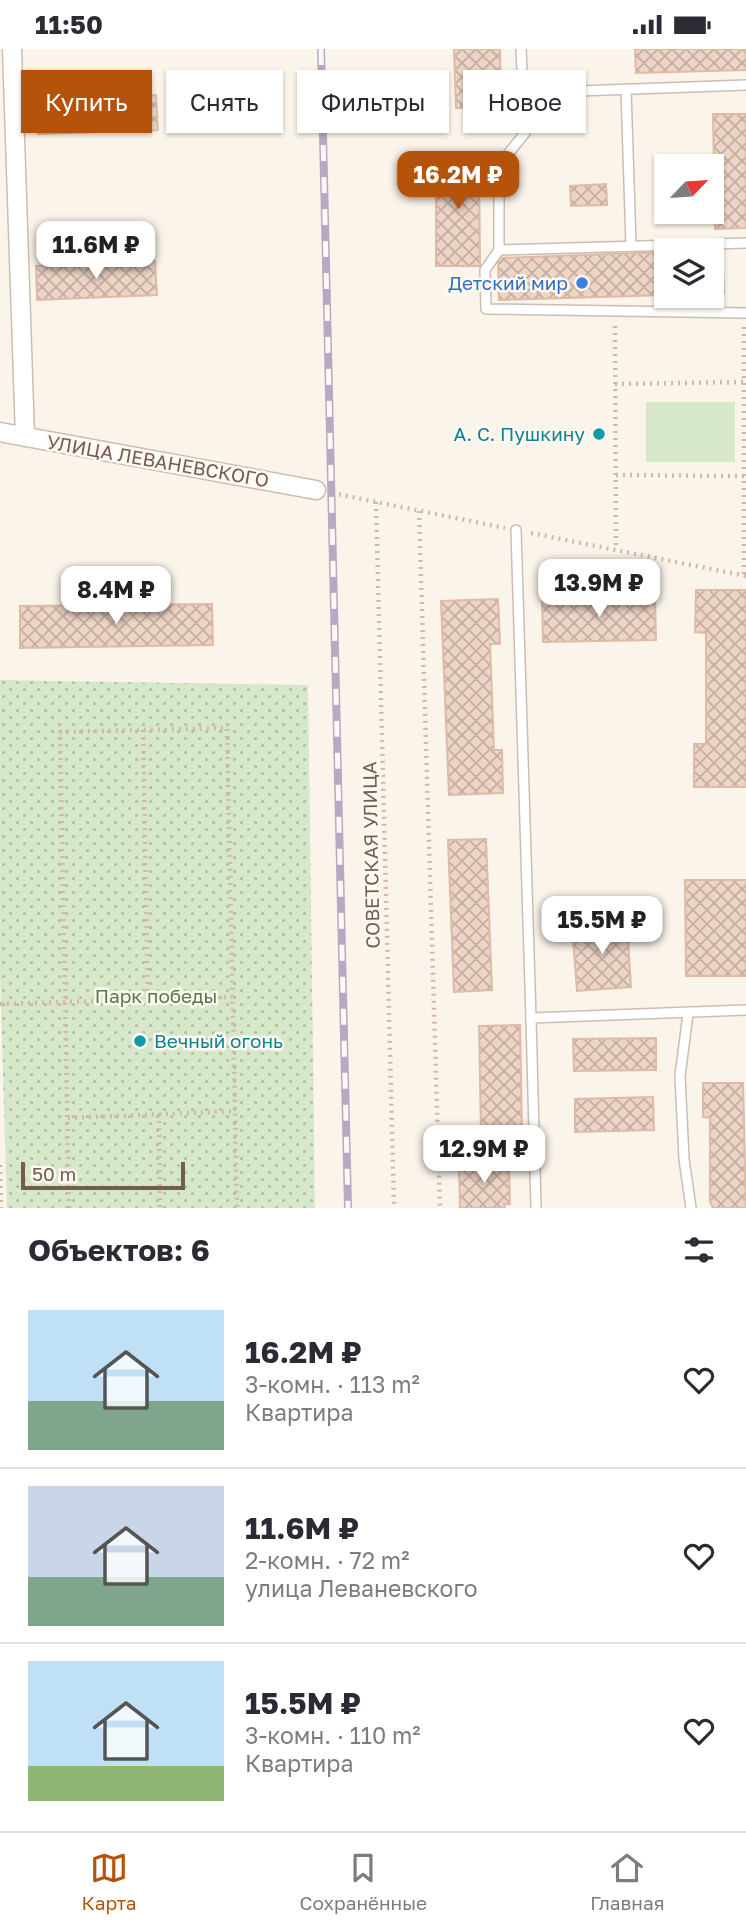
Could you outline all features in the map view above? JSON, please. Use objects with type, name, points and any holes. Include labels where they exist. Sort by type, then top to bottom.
[{"type":"street","points":[[12,49],[24,437]]},
{"type":"street","name":"УЛИЦА ЛЕВАНЕВСКОГО","points":[[0,432],[316,490]]},
{"type":"lane","points":[[521,49],[522,70]]},
{"type":"lane","points":[[586,91],[746,85]]},
{"type":"lane","points":[[626,89],[631,246]]},
{"type":"lane","points":[[525,133],[499,165],[499,250],[485,270],[486,309],[745,313]]},
{"type":"lane","points":[[499,250],[746,243]]},
{"type":"lane","points":[[516,530],[536,1208]]},
{"type":"lane","points":[[531,1018],[746,1010]]},
{"type":"lane","points":[[688,1014],[680,1076],[684,1159],[691,1208]]},
{"type":"path","points":[[615,311],[616,550]]},
{"type":"path","points":[[744,575],[745,313]]},
{"type":"path","points":[[615,384],[745,382]]},
{"type":"path","points":[[616,475],[746,476]]},
{"type":"path","name":"СОВЕТСКАЯ УЛИЦА","points":[[376,502],[394,1208]]},
{"type":"path","points":[[419,511],[440,1208]]},
{"type":"path","points":[[69,1208],[60,731],[227,728],[237,1208]]},
{"type":"path","points":[[143,730],[148,999]]},
{"type":"path","points":[[0,1004],[232,997]]},
{"type":"path","points":[[67,1118],[235,1111]]},
{"type":"path","points":[[159,1114],[160,1208]]},
{"type":"path","points":[[0,1164],[1,1208]]},
{"type":"green space","points":[[646,402],[735,402],[735,462],[646,462]]},
{"type":"green space","name":"Парк победы","points":[[0,680],[308,685],[315,1208],[7,1208],[0,974]]},
{"type":"building","points":[[454,49],[500,49],[500,70],[463,70],[463,108],[456,108]]},
{"type":"building","points":[[635,49],[746,49],[746,70],[636,73]]},
{"type":"building","points":[[152,95],[156,95],[158,130],[152,130]]},
{"type":"building","points":[[713,114],[746,114],[746,228],[715,229],[715,224],[724,224],[724,154],[714,154]]},
{"type":"building","points":[[479,155],[480,266],[436,266],[436,156]]},
{"type":"building","points":[[606,184],[607,205],[571,206],[570,186]]},
{"type":"building","points":[[654,252],[654,295],[499,300],[498,258]]},
{"type":"building","points":[[155,261],[157,295],[37,300],[36,266]]},
{"type":"building","points":[[696,590],[746,590],[746,787],[694,787],[694,744],[706,744],[706,633],[695,632]]},
{"type":"building","points":[[655,596],[656,640],[543,642],[542,598]]},
{"type":"building","points":[[498,599],[500,644],[490,644],[494,750],[502,750],[503,793],[449,795],[441,601]]},
{"type":"building","points":[[212,604],[213,645],[20,648],[20,606]]},
{"type":"building","points":[[486,839],[492,990],[454,992],[448,840]]},
{"type":"building","points":[[685,880],[746,880],[746,976],[686,976]]},
{"type":"building","points":[[627,922],[631,987],[577,991],[572,926]]},
{"type":"building","points":[[520,1025],[522,1133],[481,1133],[479,1026]]},
{"type":"building","points":[[656,1038],[656,1070],[574,1071],[573,1039]]},
{"type":"building","points":[[703,1083],[743,1083],[746,1208],[713,1208],[710,1202],[710,1118],[703,1117]]},
{"type":"building","points":[[653,1097],[654,1130],[575,1132],[575,1099]]},
{"type":"building","points":[[509,1162],[510,1204],[504,1204],[505,1208],[460,1208],[459,1163]]},
{"type":"railway","points":[[321,49],[348,1208]]},
{"type":"place","name":"Детский мир","points":[[582,283]]},
{"type":"place","name":"А. С. Пушкину","points":[[599,434]]},
{"type":"place","name":"Вечный огонь","points":[[140,1041]]}]
